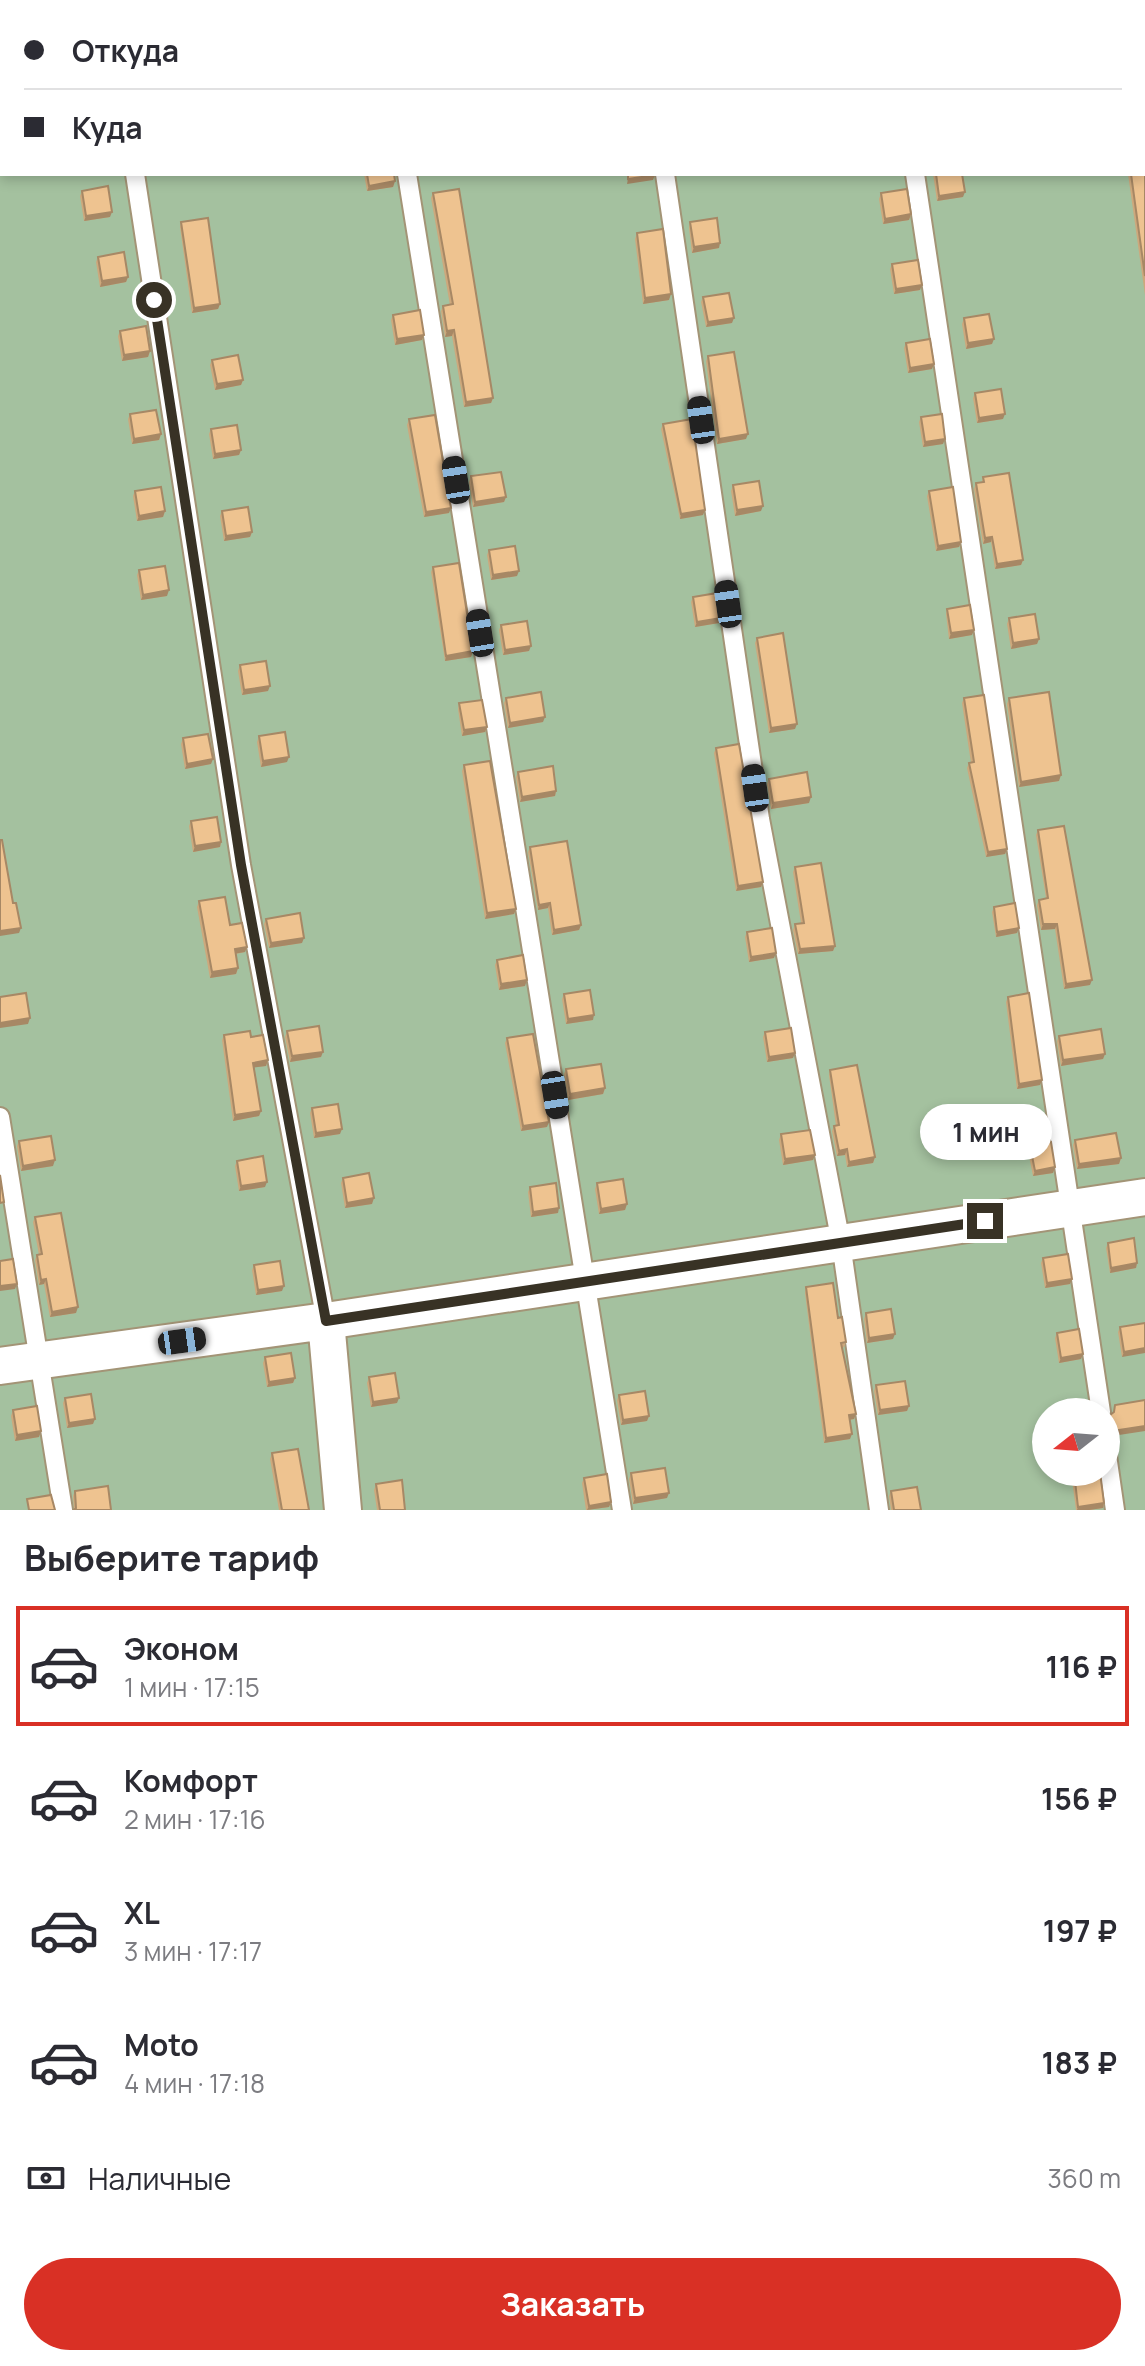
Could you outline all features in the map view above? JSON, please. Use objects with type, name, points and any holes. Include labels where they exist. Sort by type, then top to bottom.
[{"type":"street","points":[[0,1366],[326,1321],[1145,1197]]},
{"type":"street","points":[[326,1321],[343,1510]]},
{"type":"lane","points":[[135,176],[241,865],[326,1321]]},
{"type":"lane","points":[[407,176],[622,1510]]},
{"type":"lane","points":[[665,176],[760,819],[841,1243],[879,1510]]},
{"type":"lane","points":[[915,176],[1099,1398]]},
{"type":"lane","points":[[0,1117],[63,1510]]},
{"type":"lane","points":[[1112,1486],[1115,1510]]},
{"type":"green space","points":[[0,176],[1145,176],[1145,1510],[0,1510]]},
{"type":"building","points":[[367,176],[394,176],[395,181],[369,186]]},
{"type":"building","points":[[936,176],[962,176],[965,192],[939,196]]},
{"type":"building","points":[[1131,176],[1145,176],[1145,276]]},
{"type":"building","points":[[108,186],[112,212],[86,216],[82,191]]},
{"type":"building","points":[[459,189],[493,398],[466,402],[454,330],[447,331],[443,306],[453,304],[433,193]]},
{"type":"building","points":[[907,189],[911,214],[885,219],[881,193]]},
{"type":"building","points":[[208,218],[220,304],[194,308],[181,222]]},
{"type":"building","points":[[717,218],[720,243],[694,247],[690,222]]},
{"type":"building","points":[[663,229],[671,294],[645,298],[637,233]]},
{"type":"building","points":[[124,252],[128,277],[102,281],[98,257]]},
{"type":"building","points":[[918,260],[922,285],[896,289],[892,264]]},
{"type":"building","points":[[729,293],[734,318],[708,322],[703,297]]},
{"type":"building","points":[[420,310],[424,335],[397,339],[393,315]]},
{"type":"building","points":[[989,314],[994,339],[968,343],[964,318]]},
{"type":"building","points":[[146,326],[150,351],[124,355],[120,331]]},
{"type":"building","points":[[930,339],[934,364],[910,368],[906,343]]},
{"type":"building","points":[[734,352],[748,434],[719,439],[708,356]]},
{"type":"building","points":[[238,355],[243,380],[217,384],[212,360]]},
{"type":"building","points":[[1001,389],[1005,414],[979,418],[975,393]]},
{"type":"building","points":[[156,410],[161,434],[134,439],[130,414]]},
{"type":"building","points":[[942,414],[945,439],[925,442],[921,417]]},
{"type":"building","points":[[435,415],[451,508],[426,512],[409,419]]},
{"type":"building","points":[[692,419],[705,510],[681,514],[663,424]]},
{"type":"building","points":[[237,425],[241,450],[215,454],[211,429]]},
{"type":"building","points":[[501,472],[506,497],[475,502],[471,476]]},
{"type":"building","points":[[1009,473],[1023,560],[997,564],[992,537],[985,538],[976,483],[984,482],[983,477]]},
{"type":"building","points":[[759,481],[763,506],[737,510],[733,485]]},
{"type":"building","points":[[161,487],[165,511],[139,516],[135,491]]},
{"type":"building","points":[[953,487],[961,542],[938,546],[929,491]]},
{"type":"building","points":[[248,507],[252,532],[226,536],[222,511]]},
{"type":"building","points":[[515,546],[519,571],[493,575],[489,550]]},
{"type":"building","points":[[459,563],[473,651],[446,656],[433,567]]},
{"type":"building","points":[[165,566],[169,590],[143,595],[139,570]]},
{"type":"building","points":[[717,593],[721,618],[697,622],[693,597]]},
{"type":"building","points":[[970,605],[974,630],[951,633],[947,609]]},
{"type":"building","points":[[1035,614],[1039,639],[1013,643],[1009,618]]},
{"type":"building","points":[[527,621],[531,646],[505,650],[501,625]]},
{"type":"building","points":[[783,633],[797,724],[771,728],[757,638]]},
{"type":"building","points":[[266,661],[270,686],[244,690],[240,665]]},
{"type":"building","points":[[541,692],[545,717],[510,723],[506,698]]},
{"type":"building","points":[[1049,692],[1061,775],[1021,782],[1009,698]]},
{"type":"building","points":[[984,695],[1007,849],[988,852],[969,763],[974,762],[964,698]]},
{"type":"building","points":[[482,700],[487,727],[464,730],[459,703]]},
{"type":"building","points":[[285,732],[289,757],[263,761],[259,736]]},
{"type":"building","points":[[208,734],[213,759],[187,764],[183,738]]},
{"type":"building","points":[[739,744],[763,882],[738,886],[716,748]]},
{"type":"building","points":[[490,761],[516,909],[487,913],[464,765]]},
{"type":"building","points":[[553,766],[556,791],[522,797],[518,772]]},
{"type":"building","points":[[807,772],[811,797],[773,803],[769,779]]},
{"type":"building","points":[[217,817],[221,842],[195,846],[191,821]]},
{"type":"building","points":[[1064,826],[1092,980],[1066,984],[1057,924],[1043,924],[1039,900],[1048,898],[1038,830]]},
{"type":"building","points":[[0,840],[21,928],[0,931]]},
{"type":"building","points":[[567,841],[581,925],[554,930],[550,903],[539,905],[530,847]]},
{"type":"building","points":[[821,863],[835,946],[800,949],[795,924],[804,923],[795,867]]},
{"type":"building","points":[[225,897],[230,925],[242,923],[247,947],[235,949],[238,968],[212,972],[199,901]]},
{"type":"building","points":[[1015,903],[1019,928],[997,932],[994,907]]},
{"type":"building","points":[[300,913],[304,938],[271,943],[266,919]]},
{"type":"building","points":[[772,928],[776,953],[751,957],[747,932]]},
{"type":"building","points":[[523,955],[527,980],[501,984],[497,960]]},
{"type":"building","points":[[590,990],[594,1015],[568,1019],[564,994]]},
{"type":"building","points":[[26,993],[30,1018],[0,1023],[0,997]]},
{"type":"building","points":[[1029,993],[1042,1080],[1019,1084],[1008,997]]},
{"type":"building","points":[[319,1026],[323,1052],[292,1056],[287,1031]]},
{"type":"building","points":[[791,1028],[795,1053],[769,1057],[765,1032]]},
{"type":"building","points":[[1101,1029],[1105,1054],[1063,1060],[1059,1036]]},
{"type":"building","points":[[250,1031],[251,1037],[263,1035],[268,1060],[253,1063],[261,1111],[235,1115],[224,1035]]},
{"type":"building","points":[[533,1034],[549,1122],[523,1126],[507,1038]]},
{"type":"building","points":[[601,1064],[605,1088],[570,1094],[566,1069]]},
{"type":"building","points":[[857,1065],[875,1157],[849,1162],[847,1149],[839,1151],[834,1126],[839,1125],[830,1070]]},
{"type":"building","points":[[338,1104],[342,1129],[316,1133],[312,1108]]},
{"type":"building","points":[[810,1130],[815,1155],[785,1159],[781,1134]]},
{"type":"building","points":[[1116,1133],[1121,1158],[1079,1164],[1075,1140]]},
{"type":"building","points":[[51,1136],[55,1160],[23,1166],[19,1141]]},
{"type":"building","points":[[1051,1142],[1055,1167],[1035,1171],[1030,1146]]},
{"type":"building","points":[[263,1156],[267,1182],[241,1186],[237,1161]]},
{"type":"building","points":[[369,1173],[374,1198],[347,1203],[343,1178]]},
{"type":"building","points":[[0,1175],[4,1202],[0,1203]]},
{"type":"building","points":[[623,1179],[627,1204],[601,1209],[597,1183]]},
{"type":"building","points":[[556,1183],[559,1208],[533,1212],[530,1187]]},
{"type":"building","points":[[61,1213],[78,1307],[52,1312],[46,1279],[41,1280],[37,1255],[42,1254],[35,1217]]},
{"type":"building","points":[[1134,1238],[1137,1263],[1111,1268],[1108,1243]]},
{"type":"building","points":[[1068,1254],[1072,1279],[1047,1283],[1043,1258]]},
{"type":"building","points":[[13,1259],[17,1284],[0,1286],[0,1261]]},
{"type":"building","points":[[280,1261],[284,1286],[258,1290],[254,1265]]},
{"type":"building","points":[[833,1283],[838,1318],[842,1317],[846,1342],[841,1343],[856,1414],[849,1415],[852,1434],[826,1438],[806,1287]]},
{"type":"building","points":[[891,1309],[895,1334],[869,1338],[866,1313]]},
{"type":"building","points":[[1145,1323],[1145,1348],[1124,1352],[1120,1327]]},
{"type":"building","points":[[1079,1329],[1083,1354],[1061,1358],[1057,1333]]},
{"type":"building","points":[[291,1353],[295,1378],[269,1382],[265,1357]]},
{"type":"building","points":[[395,1373],[399,1398],[373,1402],[369,1377]]},
{"type":"building","points":[[905,1381],[909,1406],[880,1410],[876,1385]]},
{"type":"building","points":[[645,1391],[649,1416],[623,1420],[619,1395]]},
{"type":"building","points":[[91,1394],[95,1419],[69,1423],[65,1398]]},
{"type":"building","points":[[1145,1400],[1145,1426],[1120,1430],[1120,1404]]},
{"type":"building","points":[[37,1406],[41,1431],[17,1435],[13,1410]]},
{"type":"building","points":[[298,1449],[309,1510],[282,1510],[272,1453]]},
{"type":"building","points":[[665,1468],[669,1493],[635,1498],[631,1473]]},
{"type":"building","points":[[607,1474],[611,1502],[589,1506],[584,1478]]},
{"type":"building","points":[[402,1480],[405,1510],[380,1510],[376,1484]]},
{"type":"building","points":[[108,1486],[111,1510],[74,1510],[75,1491]]},
{"type":"building","points":[[1076,1486],[1102,1486],[1104,1503],[1078,1507]]},
{"type":"building","points":[[917,1487],[921,1510],[894,1510],[891,1491]]},
{"type":"building","points":[[51,1495],[55,1510],[29,1510],[27,1499]]},
{"type":"route","points":[[154,300],[241,865],[326,1321],[985,1221]]}]
